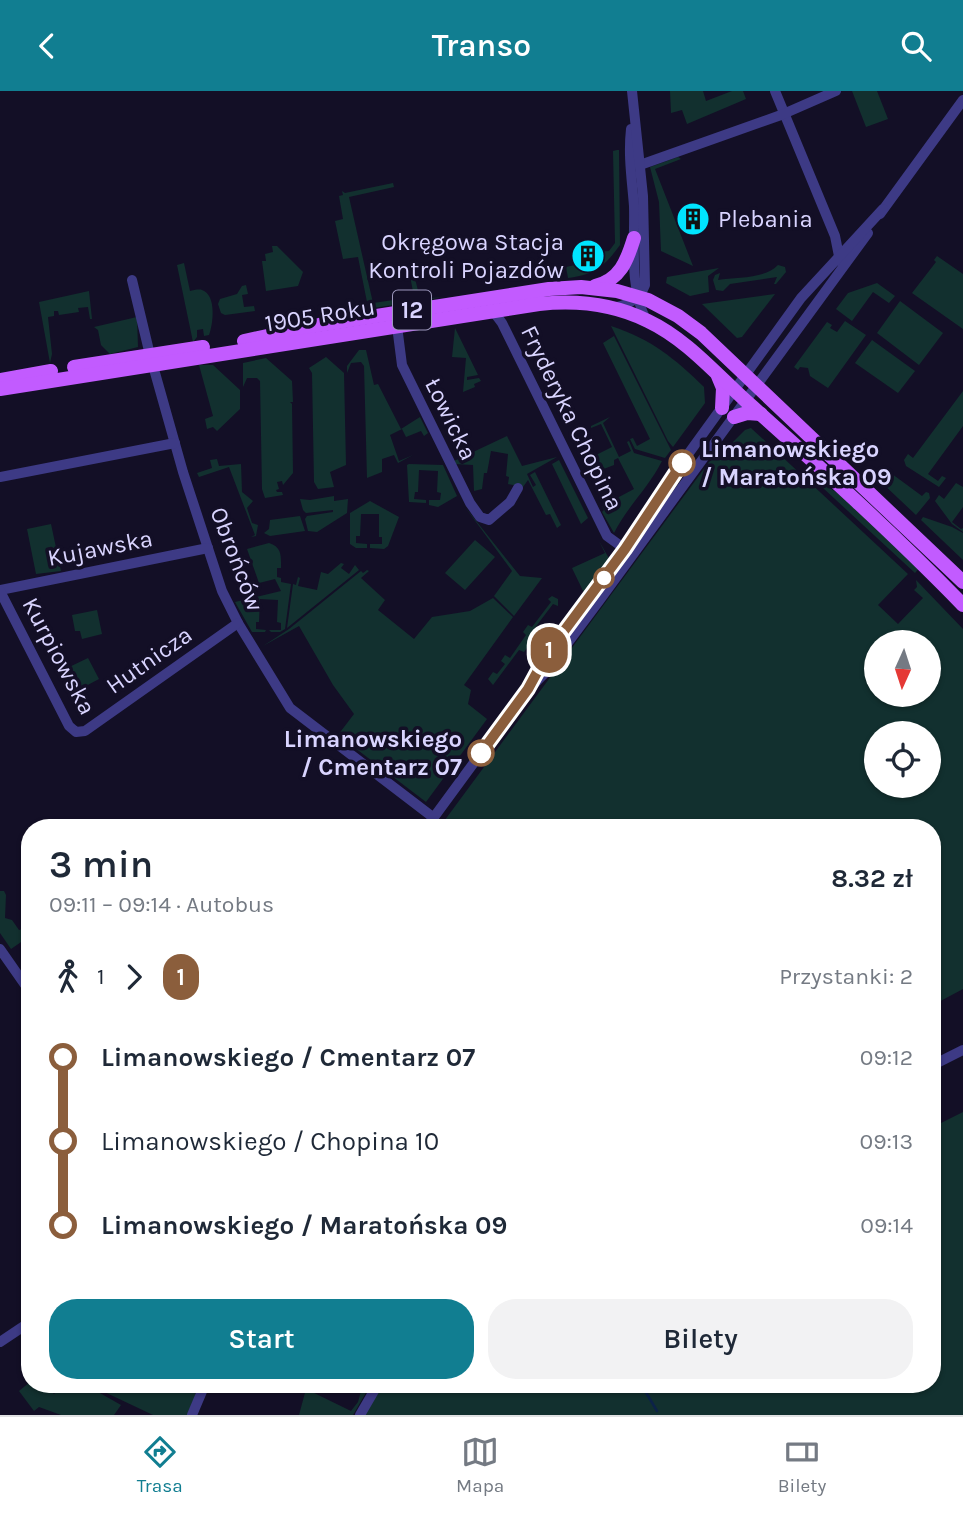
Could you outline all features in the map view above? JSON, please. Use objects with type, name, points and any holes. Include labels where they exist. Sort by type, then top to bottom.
[{"type":"main road","points":[[590,287],[604,283],[620,272],[634,238]]},
{"type":"main road","name":"1905 Roku","points":[[0,389],[319,325],[549,289],[590,287],[641,291],[658,305],[692,325],[751,381]]},
{"type":"main road","name":"1905 Roku","points":[[0,380],[490,312],[505,316],[564,302],[612,308],[646,320],[684,344],[740,395]]},
{"type":"main road","points":[[718,375],[728,413],[761,414]]},
{"type":"main road","name":"12","points":[[751,381],[963,582]]},
{"type":"main road","name":"12","points":[[740,395],[963,605]]},
{"type":"main road","points":[[854,501],[855,492],[864,488]]},
{"type":"street","points":[[612,308],[625,305],[641,291],[640,165],[632,91]]},
{"type":"street","points":[[775,91],[835,236],[840,255],[839,267],[833,280]]},
{"type":"street","points":[[640,165],[784,113],[836,91]]},
{"type":"street","points":[[433,818],[528,689],[546,672],[667,484],[728,413],[853,256],[883,209],[963,100]]},
{"type":"street","points":[[633,113],[629,161],[634,238],[646,320]]},
{"type":"street","points":[[751,381],[811,286],[883,209]]},
{"type":"street","name":"Obrońców","points":[[132,280],[175,443],[226,600],[237,622],[290,708],[433,818]]},
{"type":"street","name":"Fryderyka Chopina","points":[[505,316],[607,536],[622,552]]},
{"type":"street","name":"Łowicka","points":[[397,326],[402,365],[467,499],[480,517],[487,521],[494,518],[510,502],[518,488]]},
{"type":"street","points":[[0,477],[175,443]]},
{"type":"street","name":"Kujawska","points":[[0,590],[208,548]]},
{"type":"street","name":"Kurpiowska","points":[[0,590],[71,730],[85,731]]},
{"type":"street","name":"Hutnicza","points":[[85,731],[237,622]]},
{"type":"street","points":[[0,949],[21,979]]},
{"type":"street","points":[[941,1061],[963,1050]]},
{"type":"street","points":[[0,1333],[21,1319]]},
{"type":"street","points":[[0,1342],[21,1328]]},
{"type":"street","points":[[192,1415],[201,1393]]},
{"type":"street","points":[[360,1415],[373,1393]]},
{"type":"green space","points":[[670,91],[703,91],[706,101],[732,91],[743,91],[746,99],[687,124],[682,110],[671,113]]},
{"type":"green space","points":[[852,91],[877,91],[888,119],[866,127]]},
{"type":"green space","points":[[619,150],[620,245],[598,268],[585,275],[568,278],[566,267],[597,260],[596,252],[609,251],[615,243],[613,151]]},
{"type":"green space","points":[[678,157],[681,159],[655,169],[693,266],[661,251],[659,202],[650,167]]},
{"type":"green space","points":[[393,183],[394,187],[349,197],[373,303],[414,297],[408,265],[411,262],[420,299],[444,297],[341,313],[368,307],[358,257],[343,259],[335,221],[343,219],[339,196],[343,195],[342,191],[345,193]]},
{"type":"green space","points":[[272,246],[277,246],[303,272],[298,286],[266,291],[262,261],[266,261],[265,254],[273,252]]},
{"type":"green space","points":[[937,256],[963,274],[963,329],[912,293],[936,262],[934,260]]},
{"type":"green space","points":[[184,263],[190,291],[202,290],[207,293],[212,304],[209,335],[204,336],[203,329],[197,330],[197,337],[193,342],[177,265]]},
{"type":"green space","points":[[778,265],[785,267],[786,272],[776,284],[777,277],[730,284],[723,291],[716,290],[713,280],[715,275],[720,273],[718,280],[750,277],[766,273]]},
{"type":"green space","points":[[719,268],[708,276],[709,292],[690,296],[666,283],[667,277]]},
{"type":"green space","points":[[877,283],[895,296],[889,303],[873,292],[852,321],[836,309],[848,293]]},
{"type":"green space","points":[[246,285],[248,294],[242,295],[244,307],[254,306],[255,311],[225,315],[221,313],[218,304],[220,299],[237,294],[242,286]]},
{"type":"green space","points":[[89,291],[92,319],[88,307],[78,308],[79,312],[59,315],[58,311],[54,311],[54,316],[48,317],[52,354],[50,363],[39,302]]},
{"type":"green space","points":[[775,294],[742,337],[737,338],[702,304]]},
{"type":"green space","points":[[900,301],[943,333],[919,365],[877,333]]},
{"type":"green space","points":[[137,317],[138,347],[110,354],[101,345],[98,330],[94,327]]},
{"type":"green space","points":[[845,321],[866,335],[828,388],[810,376],[808,368],[800,367],[798,370],[794,367],[827,322],[832,325],[830,328],[837,332]]},
{"type":"green space","points":[[611,326],[638,337],[661,351],[704,387],[705,403],[673,447],[668,441]]},
{"type":"green space","points":[[455,328],[478,375],[467,377],[467,380],[479,378],[481,381],[463,392],[466,358],[452,357]]},
{"type":"green space","points":[[614,336],[671,450],[665,458],[635,449],[630,439],[633,438],[637,446],[650,439],[603,343]]},
{"type":"green space","points":[[872,340],[915,371],[898,393],[855,363]]},
{"type":"green space","points":[[359,350],[366,350],[374,385],[378,384],[401,429],[420,417],[428,433],[424,436],[421,431],[406,437],[402,429],[390,435],[399,461],[413,455],[398,463],[394,455],[382,459],[382,472],[367,478],[364,366],[361,362],[351,363],[347,373],[347,366]]},
{"type":"green space","points":[[326,357],[344,373],[346,465],[330,472],[334,487],[318,489],[314,482],[312,373],[309,368]]},
{"type":"green space","points":[[266,358],[292,381],[293,402],[290,402],[293,473],[283,485],[282,481],[277,482],[279,489],[276,490],[283,495],[265,498],[262,489],[260,381],[257,378],[247,378],[243,387],[243,363]]},
{"type":"green space","points":[[199,365],[213,365],[240,390],[240,409],[217,431],[213,427],[207,429],[205,419],[213,416]]},
{"type":"green space","points":[[963,391],[963,426],[928,474],[938,481],[942,476],[946,478],[939,487],[906,466],[904,460],[908,454],[913,458]]},
{"type":"green space","points":[[610,417],[603,423],[619,457],[631,451],[627,442],[629,441],[634,453],[662,461],[614,533],[602,512],[602,506],[634,489],[618,458],[614,460],[614,465],[601,470],[597,461],[588,465],[586,460],[612,447],[601,424],[591,428]]},
{"type":"green space","points":[[751,428],[774,449],[727,448],[745,430]]},
{"type":"green space","points":[[507,436],[522,466],[557,457],[527,474],[533,487],[536,485],[530,475],[535,472],[561,525],[557,528],[550,514],[546,515],[528,480],[523,487],[508,484],[508,454],[491,451],[482,489],[474,491],[473,465],[455,464],[454,461]]},
{"type":"green space","points":[[725,450],[777,452],[908,574],[878,605],[898,624],[923,598],[914,590],[917,587],[916,580],[963,629],[963,989],[941,1001],[941,819],[446,819],[709,462]]},
{"type":"green space","points":[[217,459],[219,466],[241,464],[242,492],[253,501],[247,508],[252,523],[258,525],[256,536],[251,537],[255,535],[229,467],[199,477],[197,473],[212,468],[210,460]]},
{"type":"green space","points":[[559,460],[588,518],[581,524],[552,464]]},
{"type":"green space","points":[[409,464],[443,465],[457,496],[438,507],[429,505],[429,500],[440,500],[441,493],[437,492],[438,471],[419,470],[418,492],[415,492],[414,499],[426,500],[426,503],[409,502]]},
{"type":"green space","points":[[888,471],[922,496],[926,492],[929,493],[930,498],[916,515],[881,482]]},
{"type":"green space","points":[[822,483],[842,496],[919,568],[915,573],[822,487]]},
{"type":"green space","points":[[956,483],[963,487],[963,507],[952,522],[963,528],[963,532],[952,524],[935,501],[939,495],[944,499]]},
{"type":"green space","points":[[334,496],[334,501],[348,499],[347,513],[317,532],[308,531],[305,519],[307,516],[333,510],[306,513],[300,499]]},
{"type":"green space","points":[[370,501],[399,517],[388,546],[384,549],[370,548],[370,544],[382,544],[382,537],[379,537],[379,514],[361,514],[360,536],[356,536],[356,543],[367,544],[367,548],[356,548],[350,544],[350,513]]},
{"type":"green space","points":[[465,507],[520,576],[542,578],[514,616],[494,596],[512,571]]},
{"type":"green space","points":[[300,516],[305,531],[270,536],[264,533],[269,529],[270,520]]},
{"type":"green space","points":[[923,517],[963,533],[963,560],[921,520]]},
{"type":"green space","points":[[51,524],[61,571],[36,574],[27,529]]},
{"type":"green space","points":[[475,540],[495,557],[465,590],[445,573]]},
{"type":"green space","points":[[599,541],[610,560],[585,595],[572,568],[605,553]]},
{"type":"green space","points":[[269,543],[280,553],[281,568],[277,568],[277,577],[281,578],[281,582],[291,584],[285,629],[280,632],[269,630],[281,630],[281,623],[277,622],[278,600],[260,599],[256,629],[266,630],[252,632],[235,602],[281,591],[275,579],[259,583],[247,549]]},
{"type":"green space","points":[[341,563],[344,564],[341,568],[349,574],[355,565],[359,570],[287,628],[293,584],[296,585],[298,577],[298,586],[317,590],[321,572],[328,574]]},
{"type":"green space","points":[[361,571],[363,573],[369,571],[361,578],[385,600],[378,610],[414,639],[432,617],[470,611],[493,598],[513,617],[464,685],[471,690],[468,704],[487,719],[426,802],[338,735],[354,714],[333,685],[299,626],[263,646],[289,629]]},
{"type":"green space","points":[[552,596],[558,599],[558,606],[553,604],[534,629],[538,633],[524,652],[519,650],[493,685],[488,679],[493,672],[497,674],[505,664],[501,661],[505,655],[510,658],[526,635],[523,632],[528,625],[532,627],[551,602],[548,599]]},
{"type":"green space","points":[[97,610],[102,634],[82,639],[80,631],[75,631],[72,615]]},
{"type":"green space","points":[[88,658],[99,679],[82,688],[74,672],[65,676],[63,670]]},
{"type":"green space","points":[[0,891],[4,891],[5,918],[12,920],[21,929],[21,942],[11,949],[0,933]]},
{"type":"green space","points":[[963,1112],[963,1415],[364,1415],[377,1393],[941,1393],[941,1123]]},
{"type":"green space","points":[[19,1391],[54,1394],[100,1393],[121,1405],[114,1415],[61,1415],[39,1407],[34,1411]]},
{"type":"green space","points":[[107,1393],[196,1394],[187,1415],[153,1415]]},
{"type":"green space","points":[[305,1393],[314,1393],[351,1411],[360,1393],[366,1393],[353,1415],[299,1415]]},
{"type":"waterway","points":[[646,1393],[657,1411]]},
{"type":"bus line","name":"1","points":[[481,753],[528,689],[541,662],[625,549],[682,463]]},
{"type":"place","name":"Plebania","points":[[693,219]]},
{"type":"place","name":"Okręgowa Stacja Kontroli Pojazdów","points":[[588,256]]},
{"type":"place","name":"Limanowskiego / Maratońska 09","points":[[682,463]]},
{"type":"place","name":"Limanowskiego / Cmentarz 07","points":[[481,753]]}]
